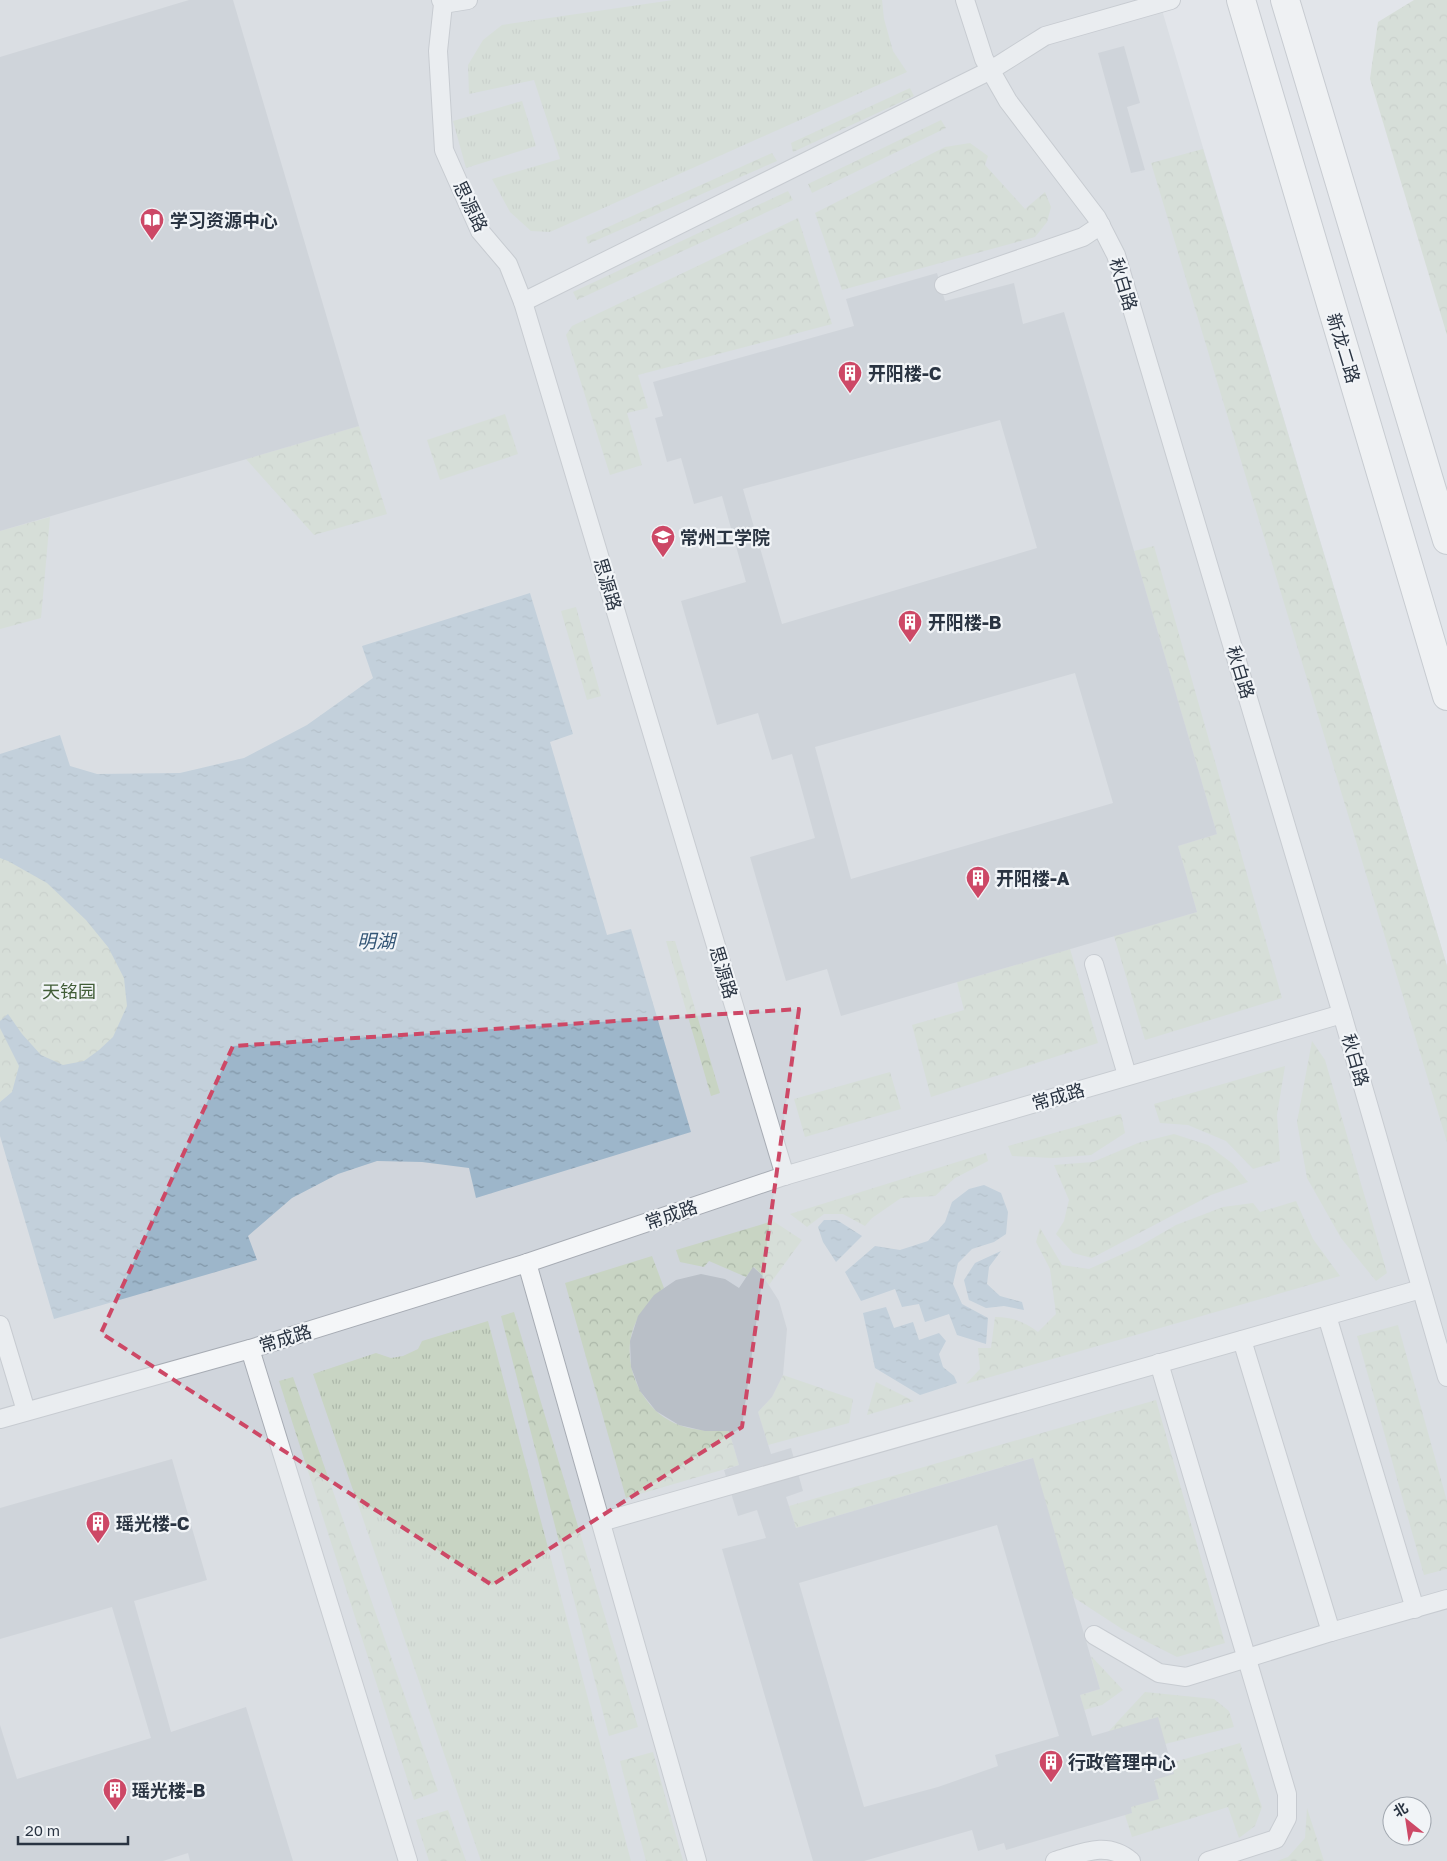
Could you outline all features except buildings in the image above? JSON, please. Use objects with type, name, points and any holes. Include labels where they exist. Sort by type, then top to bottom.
[{"type":"street","name":"新龙二路","points":[[1241,0],[1447,696]]},
{"type":"street","points":[[1285,0],[1447,540]]},
{"type":"lane","points":[[442,2],[468,0]]},
{"type":"lane","name":"秋白路","points":[[965,0],[984,59],[1008,101],[1101,225],[1116,255],[1342,1014],[1447,1377]]},
{"type":"lane","points":[[523,302],[992,70],[1045,36],[1170,0]]},
{"type":"lane","name":"思源路","points":[[442,2],[438,51],[444,150],[480,231],[508,264],[523,302],[785,1176]]},
{"type":"lane","points":[[944,286],[1082,237],[1101,225]]},
{"type":"lane","points":[[1094,964],[1128,1075]]},
{"type":"lane","name":"常成路","points":[[0,1419],[250,1349],[527,1263],[785,1176],[1342,1014]]},
{"type":"lane","points":[[527,1263],[698,1861]]},
{"type":"lane","points":[[601,1522],[1421,1289]]},
{"type":"lane","points":[[1327,1316],[1415,1609]]},
{"type":"lane","points":[[0,1326],[26,1411]]},
{"type":"lane","points":[[1242,1340],[1331,1632]]},
{"type":"lane","points":[[250,1349],[408,1861]]},
{"type":"lane","points":[[1159,1363],[1287,1794],[1287,1818],[1276,1839],[1208,1861]]},
{"type":"lane","points":[[1094,1635],[1159,1672],[1186,1677],[1331,1632],[1447,1599]]},
{"type":"lane","points":[[1055,1861],[1098,1848],[1123,1853],[1131,1861]]},
{"type":"highlighted area","points":[[799,1009],[742,1427],[492,1585],[101,1333],[233,1046]]},
{"type":"shaded area","name":"常州工学院","points":[[0,0],[1159,0],[1447,966],[1447,1861],[0,1861]]},
{"type":"green space","points":[[673,0],[882,0],[884,19],[893,51],[907,72],[550,232],[531,231],[510,212],[492,179],[560,159],[534,80],[469,94],[468,65],[483,40],[502,25]]},
{"type":"green space","points":[[1414,0],[1447,0],[1447,335],[1370,79],[1378,22]]},
{"type":"green space","points":[[910,88],[914,96],[793,152],[791,143]]},
{"type":"green space","points":[[522,101],[536,146],[466,168],[453,121]]},
{"type":"green space","points":[[941,120],[946,128],[812,193],[808,184]]},
{"type":"green space","points":[[970,143],[988,156],[985,165],[1025,209],[1045,192],[1051,207],[1047,222],[1035,237],[842,290],[815,213],[945,147]]},
{"type":"green space","points":[[1203,149],[1447,966],[1447,1142],[1151,163]]},
{"type":"green space","points":[[772,153],[777,161],[588,244],[586,237]]},
{"type":"green space","points":[[788,191],[793,200],[577,300],[573,292]]},
{"type":"green space","points":[[798,218],[832,324],[638,375],[648,408],[627,413],[642,465],[610,475],[566,335],[572,326]]},
{"type":"green space","points":[[505,414],[518,454],[440,480],[427,440]]},
{"type":"green space","points":[[359,426],[387,514],[314,535],[246,459]]},
{"type":"green space","points":[[50,517],[41,618],[0,629],[0,531]]},
{"type":"green space","points":[[1154,546],[1282,998],[1145,1040],[1114,936],[1197,912],[1178,846],[1217,834],[1134,551]]},
{"type":"green space","points":[[576,607],[601,696],[587,700],[561,611]]},
{"type":"green space","name":"天铭园","points":[[0,832],[131,951],[145,1012],[99,1062],[12,1092],[0,1102]]},
{"type":"green space","points":[[666,941],[675,941],[720,1093],[711,1096]]},
{"type":"green space","points":[[1070,949],[1098,1043],[931,1097],[912,1025],[964,1010],[957,982]]},
{"type":"green space","points":[[1312,1041],[1325,1060],[1387,1273],[1376,1281],[1341,1238],[1307,1178],[1297,1122]]},
{"type":"green space","points":[[1285,1066],[1277,1115],[1280,1161],[1253,1169],[1226,1141],[1188,1125],[1160,1123],[1154,1104]]},
{"type":"green space","points":[[890,1072],[901,1109],[805,1137],[794,1099]]},
{"type":"green space","points":[[1121,1114],[1125,1133],[1091,1155],[1053,1158],[1012,1156],[1008,1146]]},
{"type":"green space","points":[[1174,1134],[1208,1145],[1233,1164],[1248,1182],[1211,1195],[1092,1258],[1073,1253],[1056,1234],[1064,1221],[1069,1200],[1054,1165],[1093,1162],[1138,1143]]},
{"type":"green space","points":[[986,1153],[988,1161],[955,1178],[935,1196],[901,1198],[872,1218],[865,1226],[843,1214],[824,1214],[807,1227],[790,1214]]},
{"type":"green space","points":[[1296,1201],[1313,1239],[1340,1276],[966,1384],[980,1369],[978,1348],[991,1348],[995,1317],[1018,1321],[1038,1332],[1056,1314],[1050,1269],[1036,1242],[1040,1228],[1062,1265],[1089,1269],[1138,1247],[1176,1225],[1223,1207],[1253,1203],[1260,1212]]},
{"type":"green space","points":[[773,1221],[802,1240],[769,1285],[754,1267],[746,1277],[709,1261],[704,1267],[680,1262],[676,1250]]},
{"type":"green space","points":[[652,1256],[664,1288],[637,1320],[631,1335],[631,1366],[636,1382],[643,1396],[665,1418],[679,1425],[691,1428],[729,1431],[739,1465],[626,1498],[565,1283]]},
{"type":"green space","points":[[514,1312],[638,1727],[609,1736],[501,1316]]},
{"type":"green space","points":[[488,1321],[631,1861],[481,1861],[313,1374],[376,1353],[391,1358],[403,1356],[418,1349],[422,1341]]},
{"type":"green space","points":[[1398,1325],[1447,1501],[1447,1569],[1424,1575],[1357,1336]]},
{"type":"green space","points":[[783,1375],[853,1399],[849,1423],[768,1445],[758,1412],[772,1397]]},
{"type":"green space","points":[[293,1377],[438,1791],[414,1800],[279,1381]]},
{"type":"green space","points":[[876,1382],[914,1401],[867,1415]]},
{"type":"green space","points":[[1156,1400],[1225,1643],[1177,1657],[1122,1629],[1073,1597],[1032,1458],[796,1528],[789,1506]]},
{"type":"green space","points":[[1091,1656],[1123,1690],[1102,1705],[1084,1710],[1080,1695],[1100,1689]]},
{"type":"green space","points":[[1145,1692],[1214,1699],[1229,1711],[1234,1727],[1165,1744],[1108,1732]]},
{"type":"green space","points":[[1240,1743],[1262,1807],[1255,1826],[1239,1838],[1228,1807],[1132,1837],[1125,1815],[1132,1813],[1131,1807],[1171,1763]]},
{"type":"green space","points":[[653,1752],[683,1861],[646,1861],[620,1761]]},
{"type":"green space","points":[[1307,1808],[1324,1861],[1277,1861],[1288,1857],[1305,1838]]},
{"type":"green space","points":[[448,1810],[466,1861],[429,1861],[416,1820]]},
{"type":"water","name":"明湖","points":[[530,593],[573,734],[550,742],[607,935],[631,929],[691,1132],[476,1198],[469,1168],[422,1162],[377,1161],[338,1174],[292,1198],[248,1236],[257,1260],[54,1319],[0,1136],[0,1102],[12,1092],[19,1066],[0,1028],[0,1021],[8,1014],[22,1034],[41,1055],[63,1065],[84,1061],[99,1050],[113,1037],[127,1006],[124,978],[108,947],[86,920],[47,883],[0,858],[0,754],[60,735],[70,766],[97,774],[180,773],[244,758],[307,725],[373,678],[362,646]]},
{"type":"water","points":[[984,1185],[1001,1193],[1008,1212],[1006,1234],[994,1242],[972,1249],[958,1263],[953,1284],[962,1304],[988,1318],[986,1344],[957,1335],[949,1314],[925,1322],[919,1304],[902,1307],[895,1289],[861,1301],[845,1272],[875,1246],[900,1250],[928,1241],[945,1222],[952,1202],[969,1189]]},
{"type":"water","points":[[824,1220],[837,1220],[862,1236],[836,1262],[823,1242],[818,1227]]},
{"type":"water","points":[[1001,1251],[989,1267],[987,1284],[1000,1296],[1022,1302],[1024,1310],[1004,1306],[986,1308],[969,1300],[964,1280],[975,1263]]},
{"type":"water","points":[[886,1307],[894,1328],[913,1322],[919,1340],[939,1333],[946,1341],[939,1354],[943,1367],[954,1376],[957,1383],[920,1395],[875,1368],[863,1313]]},
{"type":"place","name":"学习资源中心","points":[[152,241]]},
{"type":"place","name":"开阳楼-C","points":[[850,394]]},
{"type":"place","name":"常州工学院","points":[[663,558]]},
{"type":"place","name":"开阳楼-B","points":[[910,643]]},
{"type":"place","name":"开阳楼-A","points":[[978,899]]},
{"type":"place","name":"瑶光楼-C","points":[[98,1544]]},
{"type":"place","name":"行政管理中心","points":[[1051,1783]]},
{"type":"place","name":"瑶光楼-B","points":[[115,1811]]}]
